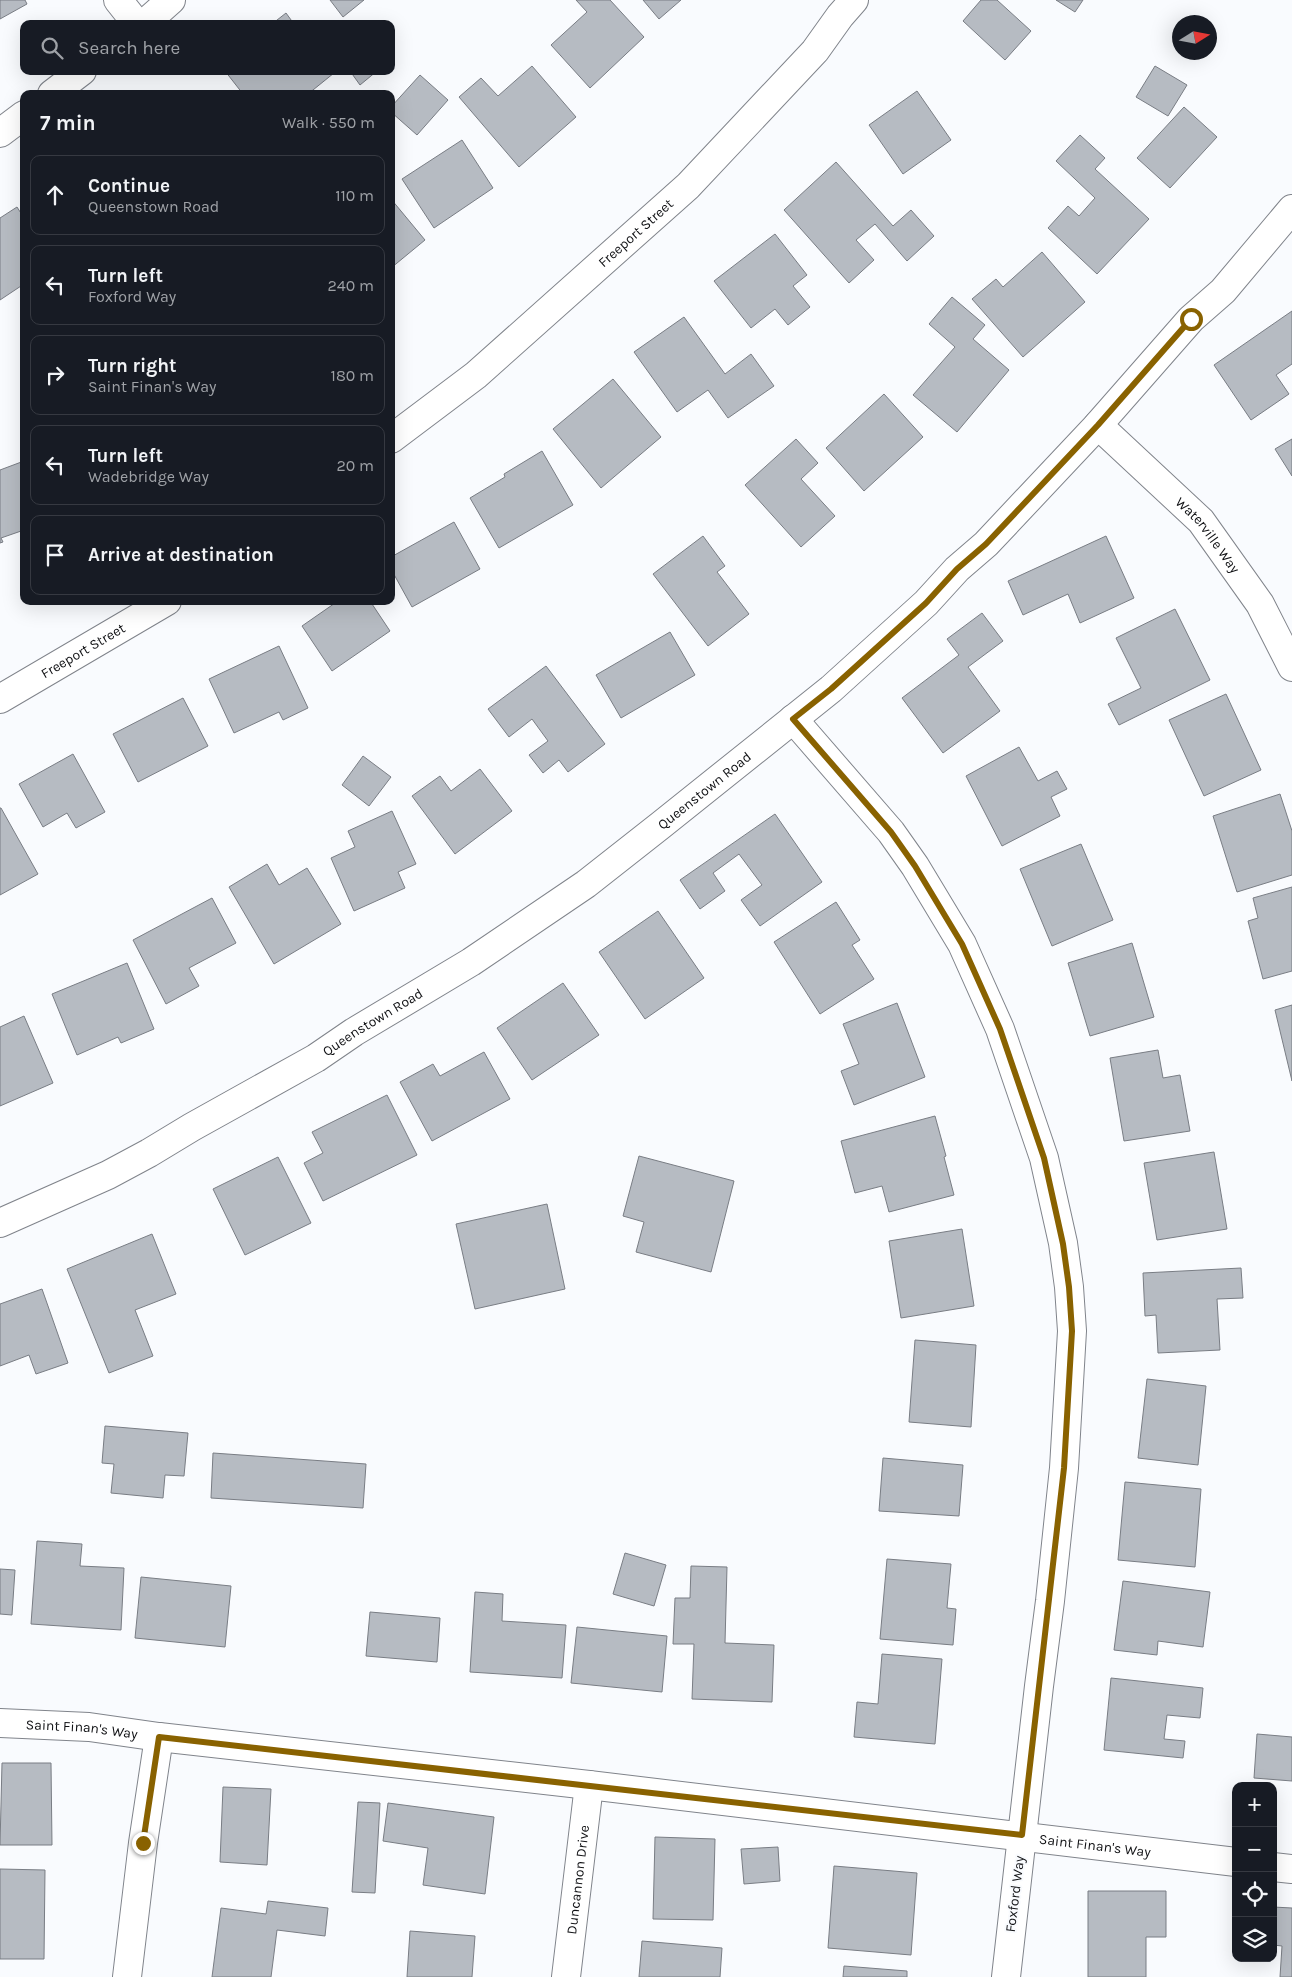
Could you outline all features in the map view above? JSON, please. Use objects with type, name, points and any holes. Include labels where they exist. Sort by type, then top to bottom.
[{"type":"street","points":[[118,0],[134,20]]},
{"type":"street","points":[[148,20],[171,0]]},
{"type":"street","name":"Freeport Street","points":[[395,436],[476,374],[688,186],[815,51],[854,0]]},
{"type":"street","points":[[57,90],[77,75]]},
{"type":"street","points":[[0,133],[20,118]]},
{"type":"street","name":"Queenstown Road","points":[[0,1223],[108,1175],[316,1058],[354,1032],[471,962],[586,884],[831,689],[926,603],[957,569],[986,544],[1098,425],[1191,319],[1223,291],[1254,252],[1284,221],[1292,209]]},
{"type":"street","name":"Waterville Way","points":[[1098,425],[1200,521],[1260,604],[1292,667]]},
{"type":"street","name":"Freeport Street","points":[[0,699],[160,605]]},
{"type":"street","name":"Foxford Way","points":[[793,719],[891,832],[915,866],[962,944],[1000,1029],[1044,1158],[1063,1244],[1069,1287],[1072,1331],[1064,1468],[1006,1977]]},
{"type":"street","name":"Saint Finan's Way","points":[[0,1723],[89,1727],[159,1737],[1022,1835],[1232,1861]]},
{"type":"street","points":[[127,1977],[143,1843],[159,1737]]},
{"type":"street","name":"Duncannon Drive","points":[[566,1977],[589,1785]]},
{"type":"street","points":[[1277,1867],[1292,1869]]},
{"type":"building","points":[[0,0],[25,0],[27,4],[0,19]]},
{"type":"building","points":[[330,0],[364,0],[343,17]]},
{"type":"building","points":[[576,0],[610,0],[644,37],[590,88],[551,45],[587,12]]},
{"type":"building","points":[[643,0],[681,0],[659,19]]},
{"type":"building","points":[[981,0],[997,0],[1031,31],[1005,60],[963,21]]},
{"type":"building","points":[[1056,0],[1083,0],[1075,12]]},
{"type":"building","points":[[286,13],[291,20],[277,20]]},
{"type":"building","points":[[532,66],[576,117],[519,167],[459,97],[481,78],[498,96]]},
{"type":"building","points":[[1155,66],[1187,85],[1168,116],[1136,97]]},
{"type":"building","points":[[228,75],[332,75],[313,90],[240,90]]},
{"type":"building","points":[[353,75],[372,75],[360,85]]},
{"type":"building","points":[[420,75],[448,100],[417,135],[395,116],[395,103]]},
{"type":"building","points":[[917,91],[951,140],[903,174],[869,125]]},
{"type":"building","points":[[1184,107],[1217,137],[1170,188],[1137,158]]},
{"type":"building","points":[[1080,135],[1105,158],[1095,169],[1149,219],[1097,274],[1048,228],[1068,206],[1079,216],[1095,198],[1056,161]]},
{"type":"building","points":[[462,140],[493,188],[434,228],[402,179]]},
{"type":"building","points":[[836,162],[893,226],[911,210],[934,236],[907,261],[875,224],[856,240],[874,260],[849,283],[784,210]]},
{"type":"building","points":[[395,204],[425,240],[395,265]]},
{"type":"building","points":[[17,207],[20,212],[20,287],[0,300],[0,218]]},
{"type":"building","points":[[775,234],[807,275],[793,286],[810,307],[788,325],[775,309],[751,328],[714,281]]},
{"type":"building","points":[[1042,252],[1085,302],[1023,357],[972,299],[996,279],[1003,287]]},
{"type":"building","points":[[952,297],[985,325],[973,339],[1009,370],[957,432],[913,395],[955,347],[929,324]]},
{"type":"building","points":[[1292,311],[1292,364],[1276,375],[1289,394],[1251,420],[1214,365]]},
{"type":"building","points":[[684,317],[725,374],[751,354],[774,386],[728,418],[708,390],[677,412],[634,352]]},
{"type":"building","points":[[613,379],[661,437],[601,488],[553,429]]},
{"type":"building","points":[[884,394],[923,437],[864,491],[826,448]]},
{"type":"building","points":[[796,439],[818,463],[801,479],[835,516],[801,547],[745,485]]},
{"type":"building","points":[[1292,439],[1292,476],[1275,449]]},
{"type":"building","points":[[542,451],[573,505],[499,548],[470,498],[505,477],[504,474]]},
{"type":"building","points":[[20,462],[20,531],[1,538],[3,542],[0,543],[0,470]]},
{"type":"building","points":[[454,522],[480,569],[412,607],[395,576],[395,555]]},
{"type":"building","points":[[703,536],[725,566],[717,572],[749,614],[708,646],[653,574]]},
{"type":"building","points":[[1106,536],[1134,598],[1080,623],[1068,594],[1023,615],[1008,581]]},
{"type":"building","points":[[332,605],[373,605],[390,631],[332,671],[302,626]]},
{"type":"building","points":[[1175,609],[1210,680],[1119,725],[1108,704],[1141,688],[1116,638]]},
{"type":"building","points":[[982,613],[1003,641],[968,667],[1000,711],[943,753],[902,698],[959,655],[947,639]]},
{"type":"building","points":[[670,632],[695,675],[621,718],[596,675]]},
{"type":"building","points":[[279,646],[308,708],[283,720],[279,712],[234,733],[209,679]]},
{"type":"building","points":[[546,666],[605,744],[568,772],[559,760],[543,773],[529,755],[548,741],[532,719],[509,737],[488,709]]},
{"type":"building","points":[[1226,694],[1261,770],[1204,796],[1169,720]]},
{"type":"building","points":[[183,698],[208,746],[138,782],[113,734]]},
{"type":"building","points":[[1019,747],[1038,781],[1057,771],[1067,789],[1051,797],[1060,816],[1002,846],[966,776]]},
{"type":"building","points":[[73,754],[105,812],[76,828],[67,813],[43,827],[19,784]]},
{"type":"building","points":[[363,756],[391,777],[369,806],[342,785]]},
{"type":"building","points":[[480,769],[512,811],[455,854],[412,796],[440,776],[451,791]]},
{"type":"building","points":[[1280,794],[1292,831],[1292,875],[1237,892],[1213,816]]},
{"type":"building","points":[[0,808],[38,874],[0,895]]},
{"type":"building","points":[[392,811],[416,864],[398,872],[405,888],[354,911],[331,858],[355,847],[348,831]]},
{"type":"building","points":[[775,814],[822,882],[760,926],[741,900],[762,885],[739,854],[713,873],[725,891],[700,909],[680,880]]},
{"type":"building","points":[[1081,844],[1113,920],[1052,946],[1020,869]]},
{"type":"building","points":[[267,864],[279,885],[307,868],[341,924],[274,964],[229,887]]},
{"type":"building","points":[[1292,887],[1292,971],[1263,979],[1248,921],[1258,918],[1253,898]]},
{"type":"building","points":[[212,898],[236,943],[189,968],[199,986],[166,1004],[133,940]]},
{"type":"building","points":[[836,902],[860,940],[852,945],[874,979],[820,1014],[774,942]]},
{"type":"building","points":[[658,911],[704,978],[645,1019],[599,952]]},
{"type":"building","points":[[1132,943],[1154,1017],[1090,1036],[1068,963]]},
{"type":"building","points":[[127,963],[154,1029],[121,1043],[118,1037],[77,1055],[52,994]]},
{"type":"building","points":[[563,983],[599,1035],[532,1080],[497,1028]]},
{"type":"building","points":[[897,1003],[925,1077],[854,1105],[841,1071],[859,1064],[843,1024]]},
{"type":"building","points":[[1292,1005],[1292,1081],[1275,1010]]},
{"type":"building","points":[[24,1016],[53,1083],[0,1106],[0,1027]]},
{"type":"building","points":[[1158,1050],[1163,1078],[1180,1075],[1190,1131],[1124,1141],[1110,1058]]},
{"type":"building","points":[[484,1052],[510,1099],[432,1141],[400,1082],[433,1064],[440,1076]]},
{"type":"building","points":[[387,1095],[417,1155],[323,1201],[304,1163],[323,1153],[312,1132]]},
{"type":"building","points":[[935,1116],[954,1195],[889,1212],[882,1186],[855,1193],[841,1141]]},
{"type":"building","points":[[1214,1152],[1227,1229],[1157,1240],[1144,1163]]},
{"type":"building","points":[[639,1156],[734,1181],[711,1272],[636,1252],[644,1222],[623,1216]]},
{"type":"building","points":[[278,1157],[311,1223],[245,1255],[213,1189]]},
{"type":"building","points":[[547,1204],[565,1289],[475,1309],[456,1224]]},
{"type":"building","points":[[962,1229],[974,1306],[901,1318],[889,1241]]},
{"type":"building","points":[[152,1234],[176,1294],[135,1310],[153,1356],[109,1373],[67,1269]]},
{"type":"building","points":[[1241,1268],[1243,1298],[1217,1299],[1220,1350],[1158,1353],[1156,1315],[1145,1316],[1143,1273]]},
{"type":"building","points":[[42,1289],[68,1363],[36,1374],[29,1355],[0,1366],[0,1304]]},
{"type":"building","points":[[915,1340],[976,1345],[971,1427],[909,1422]]},
{"type":"building","points":[[1147,1379],[1206,1386],[1198,1465],[1138,1458]]},
{"type":"building","points":[[105,1426],[188,1433],[184,1476],[165,1475],[163,1498],[111,1493],[114,1464],[102,1463]]},
{"type":"building","points":[[213,1453],[366,1464],[363,1508],[211,1498]]},
{"type":"building","points":[[883,1458],[963,1465],[959,1516],[879,1511]]},
{"type":"building","points":[[1125,1482],[1201,1489],[1195,1567],[1118,1560]]},
{"type":"building","points":[[37,1541],[82,1544],[80,1566],[124,1568],[121,1630],[31,1624]]},
{"type":"building","points":[[625,1553],[666,1565],[654,1606],[613,1594]]},
{"type":"building","points":[[887,1559],[951,1564],[947,1608],[956,1609],[953,1645],[880,1639]]},
{"type":"building","points":[[691,1566],[727,1567],[725,1643],[774,1645],[772,1702],[692,1699],[694,1644],[673,1644],[675,1598],[690,1598]]},
{"type":"building","points":[[0,1569],[15,1570],[12,1615],[0,1614]]},
{"type":"building","points":[[141,1577],[231,1586],[225,1647],[135,1638]]},
{"type":"building","points":[[1123,1581],[1210,1592],[1203,1647],[1158,1641],[1157,1655],[1114,1650]]},
{"type":"building","points":[[475,1592],[503,1594],[502,1621],[566,1625],[562,1678],[470,1672]]},
{"type":"building","points":[[370,1612],[440,1618],[437,1662],[366,1656]]},
{"type":"building","points":[[577,1627],[667,1636],[662,1692],[571,1683]]},
{"type":"building","points":[[882,1654],[942,1659],[935,1744],[854,1737],[857,1702],[878,1704]]},
{"type":"building","points":[[1111,1678],[1203,1688],[1200,1718],[1167,1715],[1164,1739],[1185,1741],[1183,1758],[1104,1750]]},
{"type":"building","points":[[1257,1734],[1292,1737],[1292,1781],[1254,1778]]},
{"type":"building","points":[[2,1763],[51,1763],[52,1845],[0,1845]]},
{"type":"building","points":[[223,1787],[271,1789],[267,1865],[220,1862]]},
{"type":"building","points":[[358,1802],[380,1803],[375,1893],[352,1892]]},
{"type":"building","points":[[388,1803],[494,1817],[485,1894],[423,1885],[428,1848],[383,1841]]},
{"type":"building","points":[[655,1837],[715,1839],[713,1920],[653,1919]]},
{"type":"building","points":[[778,1847],[780,1881],[744,1884],[741,1849]]},
{"type":"building","points":[[834,1866],[917,1873],[911,1955],[828,1948]]},
{"type":"building","points":[[0,1869],[45,1870],[44,1959],[0,1959]]},
{"type":"building","points":[[1088,1891],[1166,1891],[1166,1937],[1146,1937],[1146,1977],[1088,1977]]},
{"type":"building","points":[[268,1901],[328,1908],[325,1936],[277,1930],[271,1977],[212,1977],[221,1908],[266,1914]]},
{"type":"building","points":[[1277,1907],[1292,1908],[1292,1977],[1280,1977],[1282,1946],[1277,1945]]},
{"type":"building","points":[[410,1931],[475,1936],[472,1977],[407,1977]]},
{"type":"building","points":[[642,1941],[722,1948],[720,1977],[639,1977]]},
{"type":"building","points":[[844,1966],[907,1971],[907,1977],[843,1977]]},
{"type":"route","points":[[143,1843],[159,1737],[1022,1835],[1064,1468],[1072,1331],[1069,1287],[1063,1244],[1044,1158],[1000,1029],[962,944],[915,866],[891,832],[793,719],[831,689],[926,603],[957,569],[986,544],[1098,425],[1191,319]]}]
